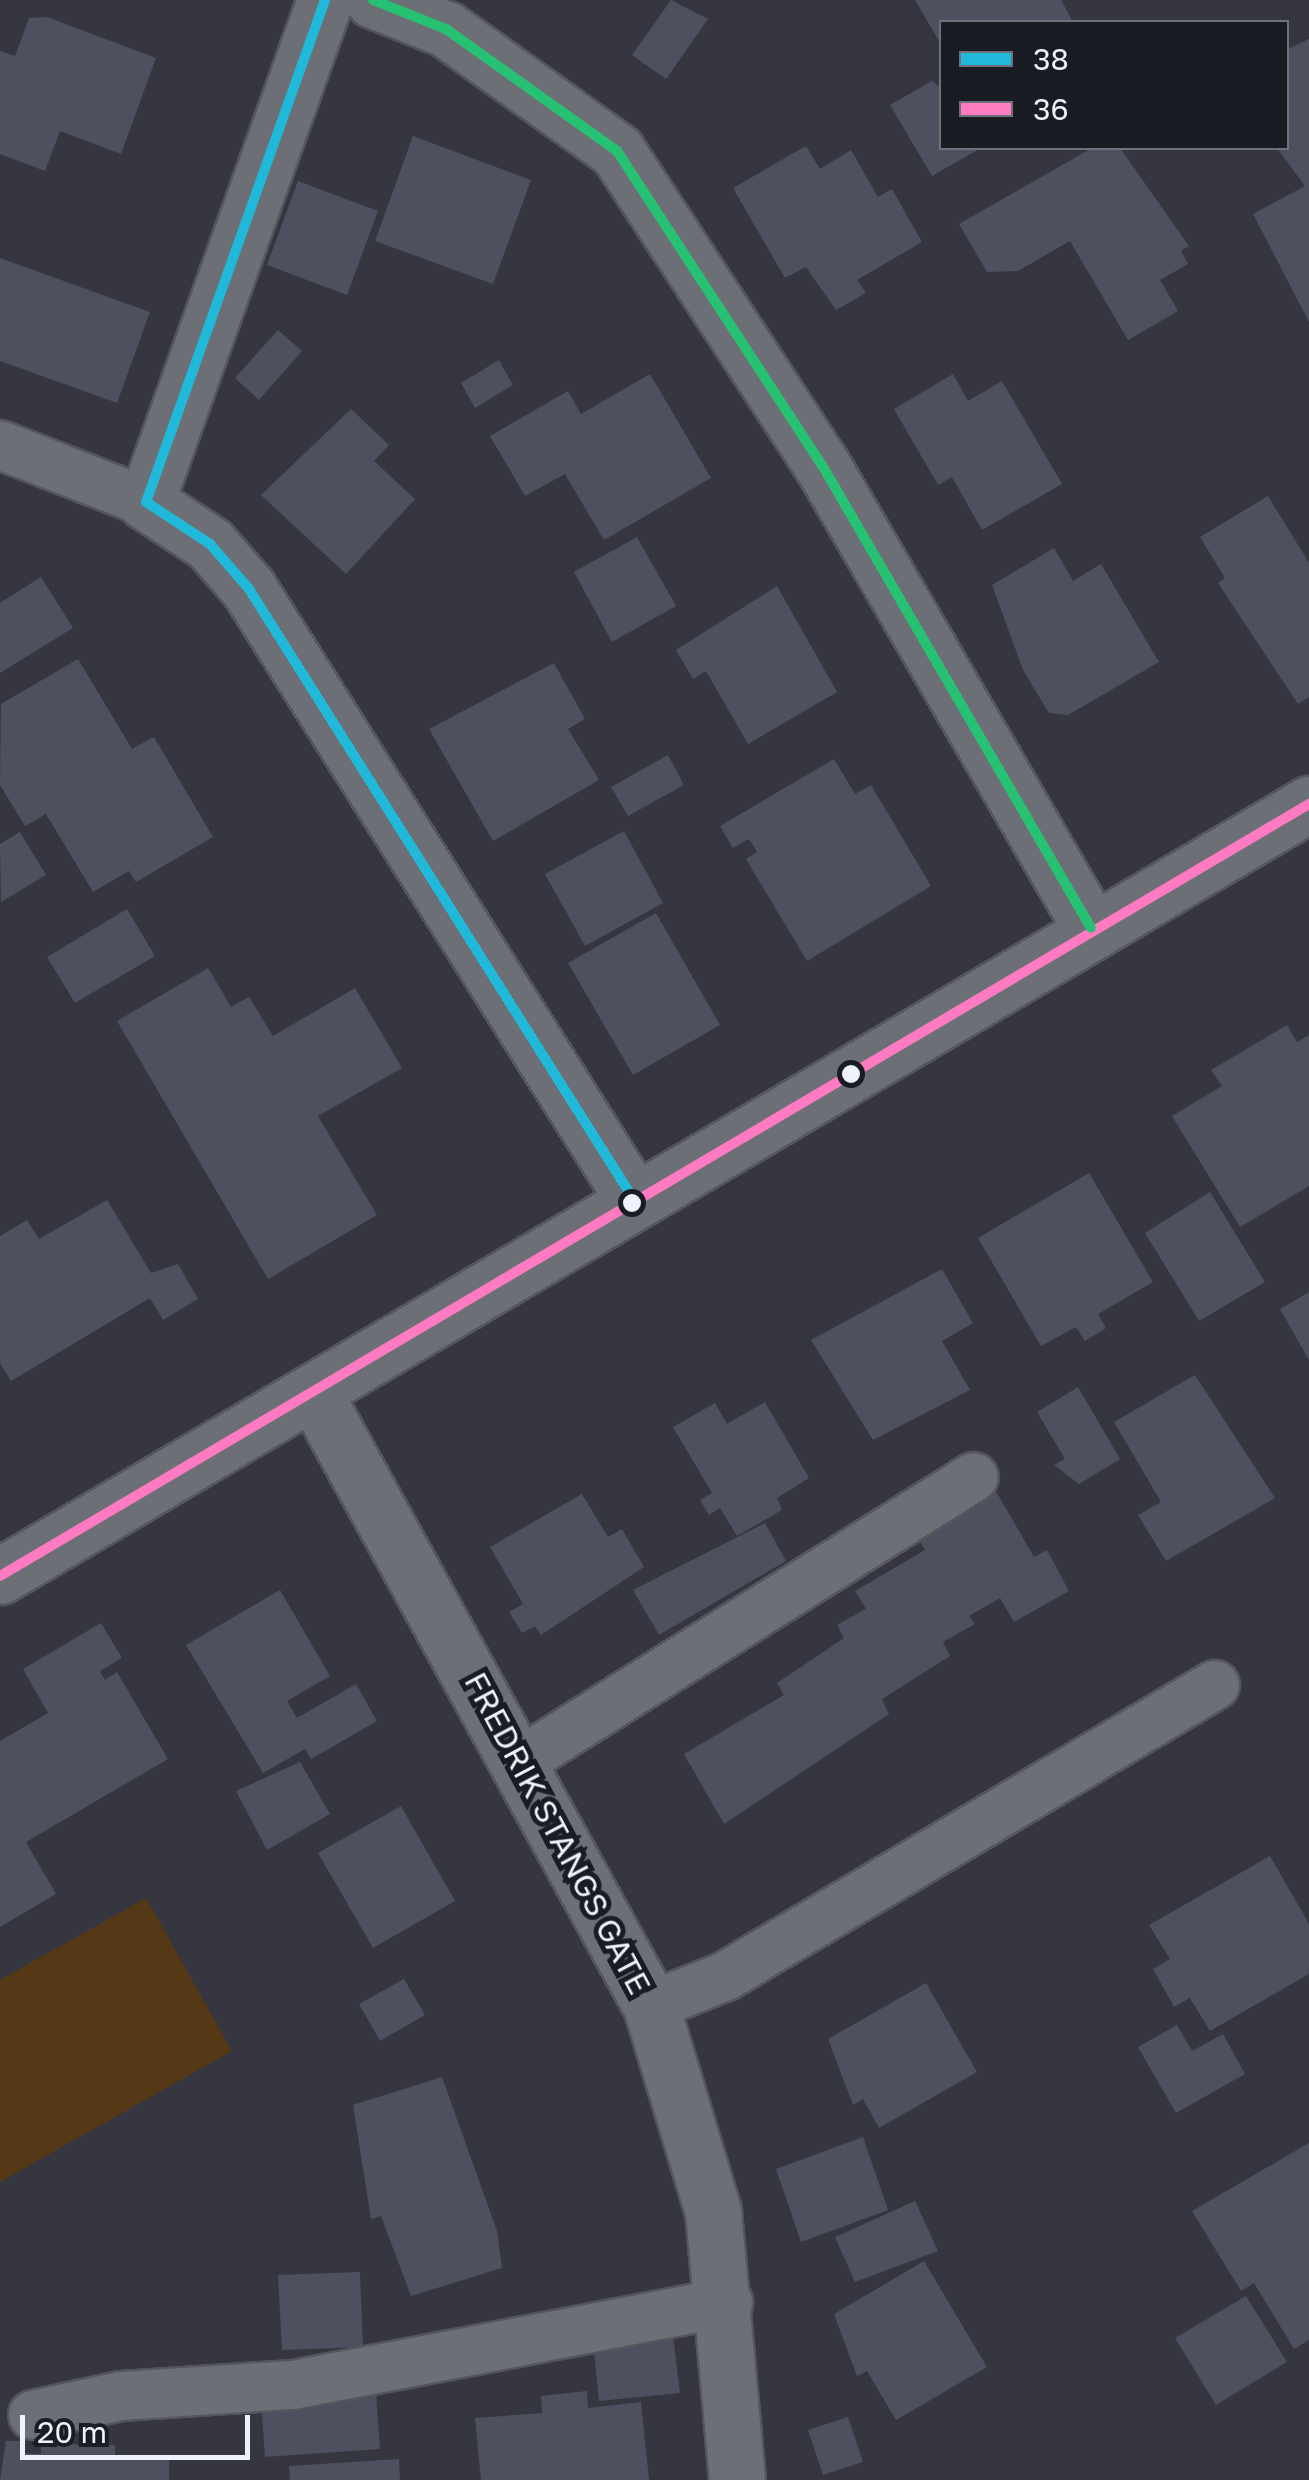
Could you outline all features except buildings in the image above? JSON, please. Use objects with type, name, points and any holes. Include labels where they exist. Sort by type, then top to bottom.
[{"type":"street","points":[[326,0],[146,502],[210,544],[249,589],[634,1200]]},
{"type":"street","points":[[373,0],[446,29],[617,151],[822,465],[1092,928]]},
{"type":"street","points":[[0,1576],[1092,928],[1309,804]]},
{"type":"street","name":"FREDRIK STANGS GATE","points":[[314,1393],[523,1760],[651,2006],[692,2128],[728,2302],[736,2480]]},
{"type":"lane","points":[[0,445],[146,502]]},
{"type":"lane","points":[[523,1760],[974,1476]]},
{"type":"lane","points":[[651,2006],[726,1976],[1215,1686]]},
{"type":"lane","points":[[32,2415],[120,2396],[292,2385],[728,2302]]},
{"type":"shaded area","points":[[146,1898],[232,2051],[0,2182],[0,1980]]},
{"type":"transit line","name":"38","points":[[325,0],[146,502],[210,544],[249,589],[634,1200]]},
{"type":"transit line","points":[[373,0],[446,29],[617,151],[822,465],[1091,928]]},
{"type":"transit line","name":"36","points":[[0,1576],[1309,804]]}]
